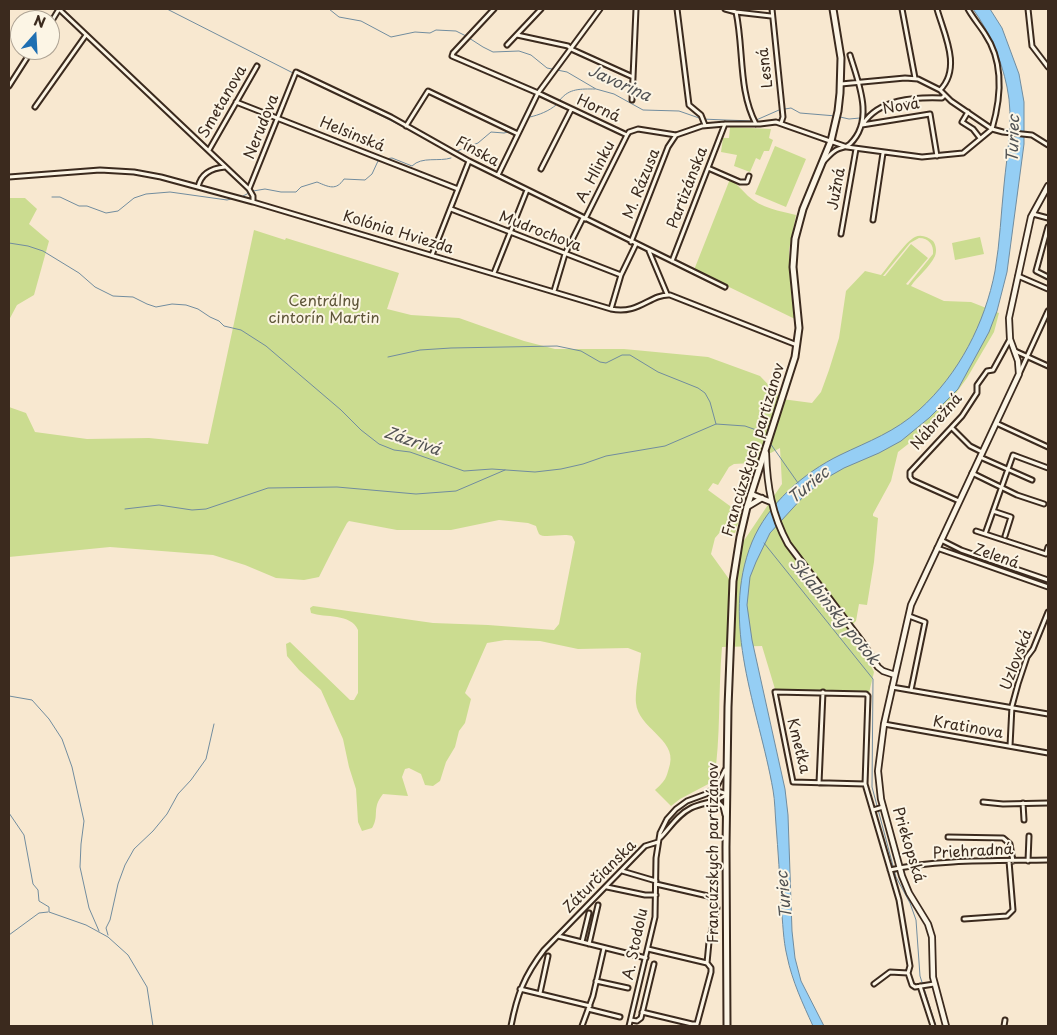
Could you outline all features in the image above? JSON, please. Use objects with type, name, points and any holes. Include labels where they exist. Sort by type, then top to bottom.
[{"type":"main road","name":"Francúzskych partizánov","points":[[727,1026],[726,822],[730,632],[733,581],[740,536],[747,508],[792,369],[797,345],[799,319],[793,267],[795,239],[801,215],[831,141],[838,111],[841,58],[835,9]]},
{"type":"street","points":[[59,9],[226,166],[249,189],[253,196],[253,202]]},
{"type":"street","name":"Horná","points":[[494,9],[452,53],[454,59],[538,94],[627,135],[638,129],[676,135],[704,122],[725,124],[771,122],[781,123],[846,147],[914,156],[937,156],[963,153],[992,129]]},
{"type":"street","points":[[507,46],[541,9]]},
{"type":"street","points":[[498,175],[538,94],[600,9]]},
{"type":"street","points":[[632,100],[636,9]]},
{"type":"street","points":[[677,9],[689,105],[704,122]]},
{"type":"street","points":[[725,9],[771,16]]},
{"type":"street","name":"Lesná","points":[[772,9],[771,16],[783,117],[781,123]]},
{"type":"street","points":[[902,9],[915,78]]},
{"type":"street","points":[[937,9],[951,58],[947,83],[940,90]]},
{"type":"street","points":[[968,9],[986,35],[998,62],[999,88],[992,129]]},
{"type":"street","points":[[1028,9],[1032,46],[1048,67]]},
{"type":"street","points":[[736,12],[746,92],[755,122]]},
{"type":"street","points":[[35,107],[86,35]]},
{"type":"street","points":[[517,35],[568,46],[634,77]]},
{"type":"street","points":[[850,54],[863,109],[862,125]]},
{"type":"street","points":[[9,86],[26,60]]},
{"type":"street","name":"Smetanova","points":[[208,150],[257,66]]},
{"type":"street","name":"Nerudova","points":[[249,189],[296,72]]},
{"type":"street","name":"Fínska","points":[[296,72],[406,126],[527,190],[725,288]]},
{"type":"street","points":[[841,84],[915,78],[940,90],[992,129],[1008,133],[1032,135],[1048,144]]},
{"type":"street","points":[[406,126],[428,91],[518,134]]},
{"type":"street","points":[[822,162],[834,151],[846,147],[855,138],[867,118],[885,105],[910,100],[942,98],[945,95]]},
{"type":"street","name":"Helsinská","points":[[236,102],[458,189]]},
{"type":"street","points":[[540,169],[571,110]]},
{"type":"street","points":[[968,112],[962,122],[973,129],[980,138]]},
{"type":"street","name":"Nová","points":[[862,125],[930,114],[937,156]]},
{"type":"street","name":"Partizánska","points":[[672,261],[725,124]]},
{"type":"street","name":"A. Hlinku","points":[[554,292],[565,254],[627,135]]},
{"type":"street","name":"M. Rázusa","points":[[631,242],[668,147],[676,135]]},
{"type":"street","name":"Južná","points":[[841,234],[856,148]]},
{"type":"street","points":[[872,220],[883,152]]},
{"type":"street","points":[[432,255],[470,161]]},
{"type":"street","points":[[198,187],[199,181],[210,170],[226,166]]},
{"type":"street","points":[[708,168],[740,182],[747,182],[749,176]]},
{"type":"street","name":"Kolónia Hviezda","points":[[9,177],[93,170],[119,170],[154,175],[253,202],[611,308],[629,310],[667,294]]},
{"type":"street","points":[[1019,374],[1018,362],[1010,339],[1010,318],[1033,214],[1048,186]]},
{"type":"street","points":[[494,274],[527,190]]},
{"type":"street","name":"Mudrochova","points":[[451,209],[621,275]]},
{"type":"street","points":[[1033,214],[1048,218]]},
{"type":"street","points":[[1048,227],[1036,271],[1048,277]]},
{"type":"street","points":[[611,308],[621,275],[636,244]]},
{"type":"street","points":[[649,251],[667,294],[797,345]]},
{"type":"street","points":[[1018,276],[1048,289]]},
{"type":"street","points":[[1019,374],[1046,320],[1048,311]]},
{"type":"street","name":"Nábrežná","points":[[959,501],[912,480],[910,472],[962,416],[977,393],[978,385],[987,370],[993,370],[1010,339]]},
{"type":"street","points":[[1014,350],[1048,366]]},
{"type":"street","name":"Priekopská","points":[[946,1026],[932,973],[933,941],[931,932],[909,893],[898,868],[881,807],[878,771],[884,724],[908,616],[916,593],[1019,374]]},
{"type":"street","points":[[996,424],[1048,446]]},
{"type":"street","points":[[952,428],[981,454],[1008,470],[1032,480]]},
{"type":"street","points":[[766,453],[767,480],[772,504],[780,527],[796,557],[862,642],[878,667],[895,675]]},
{"type":"street","points":[[985,534],[1013,456],[1048,468]]},
{"type":"street","points":[[972,473],[1017,495],[1044,504]]},
{"type":"street","points":[[751,494],[772,504]]},
{"type":"street","points":[[747,508],[762,498]]},
{"type":"street","points":[[993,511],[1011,517],[1005,536]]},
{"type":"street","points":[[976,531],[1046,554],[1048,547]]},
{"type":"street","name":"Zelená","points":[[941,540],[961,550],[1048,580]]},
{"type":"street","name":"Zelená","points":[[937,548],[1048,587]]},
{"type":"street","name":"Uzlovská","points":[[1010,746],[1012,708],[1022,672],[1048,612]]},
{"type":"street","points":[[908,616],[925,622],[911,690]]},
{"type":"street","points":[[892,687],[1048,714]]},
{"type":"street","name":"Kmeťka","points":[[819,783],[823,692],[775,692],[793,782],[819,783],[865,784]]},
{"type":"street","points":[[823,692],[866,694],[868,696],[865,784],[903,922],[910,966],[908,972],[912,985],[934,984]]},
{"type":"street","name":"Kratinova","points":[[884,724],[1048,753]]},
{"type":"street","name":"Záturčianska","points":[[511,1026],[520,989],[531,966],[645,846],[659,841],[663,825],[672,813],[687,801],[706,794],[718,786],[727,766]]},
{"type":"street","points":[[706,794],[718,791],[727,794]]},
{"type":"street","points":[[659,841],[675,820],[686,811],[703,803],[717,801],[727,794]]},
{"type":"street","points":[[717,801],[723,806],[726,822]]},
{"type":"street","points":[[983,802],[1048,802]]},
{"type":"street","points":[[1023,803],[1024,820]]},
{"type":"street","points":[[873,810],[881,807]]},
{"type":"street","points":[[1028,861],[1029,836]]},
{"type":"street","points":[[948,838],[1003,838],[1010,844],[1013,910],[1007,916],[964,919]]},
{"type":"street","name":"A. Stodolu","points":[[629,1026],[655,918],[656,858],[659,841]]},
{"type":"street","name":"Priehradná","points":[[890,870],[957,862],[1048,860]]},
{"type":"street","points":[[622,870],[656,882],[708,896],[714,900],[717,908],[708,942],[707,963]]},
{"type":"street","points":[[606,887],[645,895],[656,895]]},
{"type":"street","points":[[589,944],[598,905]]},
{"type":"street","points":[[582,942],[589,913]]},
{"type":"street","points":[[558,936],[646,958]]},
{"type":"street","points":[[582,1026],[589,1007],[604,948]]},
{"type":"street","points":[[631,1020],[639,1020],[642,1012],[692,1024],[697,1024],[700,1020],[711,968],[707,963],[648,949]]},
{"type":"street","points":[[540,993],[548,956]]},
{"type":"street","name":"A. Stodolu","points":[[642,1012],[654,964]]},
{"type":"street","points":[[874,984],[888,973],[908,972]]},
{"type":"street","points":[[596,981],[628,988]]},
{"type":"street","points":[[920,986],[933,1026]]},
{"type":"street","points":[[520,989],[540,993],[620,1017]]},
{"type":"street","points":[[1004,1026],[1005,1020]]},
{"type":"green space","points":[[730,127],[771,129],[769,138],[773,140],[769,151],[764,151],[760,160],[756,158],[750,172],[734,166],[737,155],[721,152],[723,138],[729,138]]},
{"type":"green space","points":[[775,146],[806,159],[786,207],[755,194]]},
{"type":"green space","points":[[730,179],[753,200],[771,208],[796,215],[789,250],[791,293],[795,319],[694,270]]},
{"type":"green space","points":[[9,198],[25,198],[37,209],[29,224],[49,241],[34,295],[17,305],[9,320]]},
{"type":"green space","name":"Centrálny cintorín Martin","points":[[254,230],[399,273],[387,309],[411,315],[459,318],[524,341],[555,349],[624,349],[708,357],[760,376],[782,399],[812,403],[821,392],[839,338],[846,291],[865,271],[881,275],[902,248],[917,236],[927,237],[933,241],[936,252],[930,264],[911,286],[944,301],[971,302],[999,313],[994,332],[967,378],[946,407],[921,434],[898,452],[891,481],[873,514],[873,516],[878,518],[874,562],[867,605],[859,604],[856,621],[847,629],[864,652],[874,672],[869,693],[775,689],[762,646],[722,647],[718,748],[714,781],[680,799],[671,806],[655,790],[664,781],[670,764],[668,747],[643,720],[638,712],[636,703],[641,653],[628,648],[578,649],[540,641],[505,640],[487,643],[465,693],[471,699],[465,723],[459,731],[455,747],[446,762],[440,781],[433,786],[425,785],[421,774],[409,768],[405,769],[402,777],[408,796],[383,794],[377,804],[372,828],[362,831],[358,822],[356,789],[343,739],[321,690],[287,656],[286,644],[290,642],[350,700],[354,700],[358,693],[358,630],[355,625],[344,618],[311,613],[310,608],[313,606],[433,623],[554,630],[559,624],[575,542],[572,536],[541,535],[536,526],[528,523],[499,520],[451,530],[397,530],[349,521],[319,577],[304,580],[276,578],[245,565],[213,555],[110,547],[9,557],[9,407],[26,413],[35,432],[87,439],[149,438],[208,444]],"holes":[[[919,238],[926,239],[930,243],[933,248],[933,254],[908,285],[906,284],[928,258],[911,244],[885,276],[883,276],[910,243]],[[780,448],[782,484],[743,542],[729,579],[711,554],[715,538],[721,531],[735,533],[741,514],[708,490],[713,483],[718,485],[729,467],[734,464],[752,463]]]},
{"type":"green space","points":[[980,237],[984,254],[955,260],[952,243]]},
{"type":"water","name":"Turiec","points":[[973,9],[990,9],[1002,28],[1019,74],[1024,102],[1024,144],[1007,272],[997,311],[989,332],[958,389],[929,418],[901,441],[823,480],[803,497],[770,533],[750,577],[747,605],[752,640],[785,789],[795,958],[801,981],[824,1026],[813,1026],[795,983],[785,944],[774,794],[745,666],[740,635],[739,604],[743,573],[752,542],[759,528],[767,515],[788,491],[826,462],[891,430],[919,410],[933,396],[958,364],[985,310],[997,260],[1010,111],[1002,66],[985,27]]},
{"type":"waterway","points":[[167,9],[293,73]]},
{"type":"waterway","name":"Javorina","points":[[329,9],[339,17],[361,21],[391,37],[415,32],[430,33],[436,30],[456,31],[466,36]]},
{"type":"waterway","name":"Javorina","points":[[469,38],[493,52],[519,51],[531,55],[547,68],[567,72],[596,89],[614,94],[643,110],[679,111],[702,119],[754,121],[779,110],[791,108],[800,113],[836,116]]},
{"type":"waterway","points":[[297,75],[451,152]]},
{"type":"waterway","points":[[560,100],[571,91],[595,89]]},
{"type":"waterway","name":"Javorina","points":[[864,116],[891,102]]},
{"type":"waterway","points":[[530,117],[556,105]]},
{"type":"waterway","name":"Javorina","points":[[840,117],[849,119],[860,118]]},
{"type":"waterway","points":[[457,151],[478,143],[491,132],[508,132]]},
{"type":"waterway","points":[[385,159],[392,158],[412,166],[421,161],[451,158]]},
{"type":"waterway","points":[[253,191],[265,189],[296,192],[301,187],[317,182],[335,187],[344,179],[365,180],[372,174],[378,161],[381,160]]},
{"type":"waterway","points":[[52,197],[60,197],[79,206],[87,206],[106,213],[118,211],[134,198],[146,194],[170,192],[231,199]]},
{"type":"waterway","points":[[243,196],[249,193]]},
{"type":"waterway","name":"Zázrivá","points":[[9,243],[43,251],[79,273],[95,287],[113,296],[133,297],[156,307],[172,304],[186,305],[198,309],[224,326],[241,330],[266,346],[379,444],[394,450],[410,452],[464,471],[492,469],[535,472],[561,469],[606,456],[665,446],[716,424],[745,426],[762,432],[766,438]]},
{"type":"waterway","points":[[388,357],[420,350],[557,346],[581,351],[600,362],[606,363],[622,355],[630,355],[658,372],[698,388],[705,393],[710,402],[716,424]]},
{"type":"waterway","name":"Zázrivá","points":[[770,443],[798,483]]},
{"type":"waterway","points":[[125,509],[159,505],[192,510],[206,509],[268,488],[337,487],[416,494],[456,491],[505,470]]},
{"type":"waterway","name":"Sklabinský potok","points":[[764,543],[873,679],[872,787],[896,877],[910,903],[916,920],[920,976],[936,1026]]},
{"type":"waterway","points":[[9,696],[32,700],[49,719],[62,739],[72,767],[84,821],[80,867],[89,908],[99,931]]},
{"type":"waterway","points":[[108,935],[106,928],[110,920],[118,884],[125,865],[134,849],[167,814],[178,794],[206,759],[214,724]]},
{"type":"waterway","points":[[9,813],[24,835],[33,884],[38,890],[39,901],[49,907],[49,912],[86,925],[108,937],[128,955],[147,987],[153,1026]]},
{"type":"waterway","points":[[9,935],[39,913],[48,912]]}]
